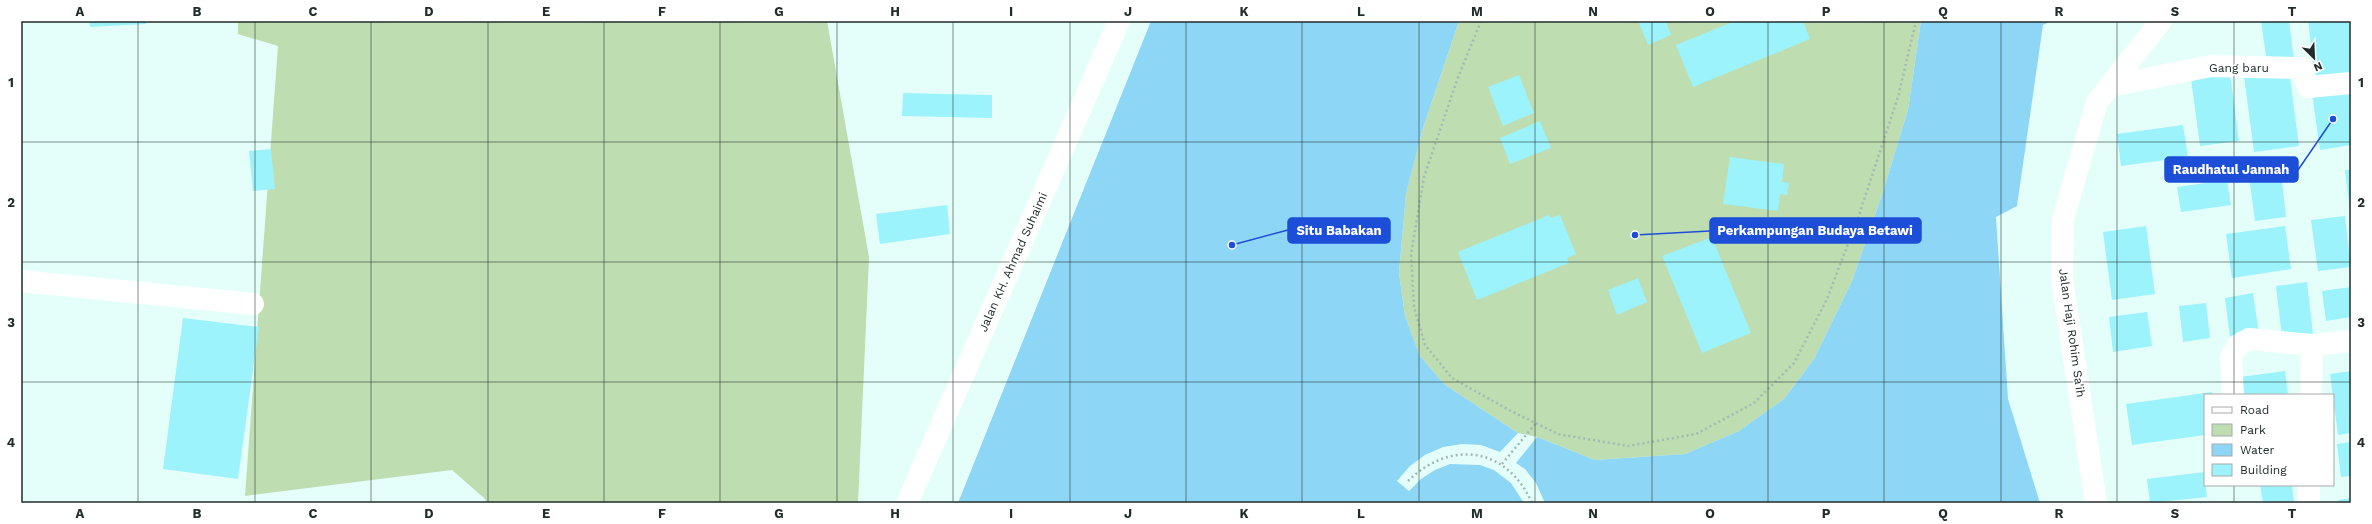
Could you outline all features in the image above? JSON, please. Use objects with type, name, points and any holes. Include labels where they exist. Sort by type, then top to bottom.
[{"type":"street","name":"Jalan KH. Ahmad Suhaimi","points":[[907,503],[1119,21]]},
{"type":"street","name":"Jalan Haji Rohim Sa'ih","points":[[2096,503],[2062,279],[2063,219],[2097,102],[2161,21]]},
{"type":"street","name":"Gang baru","points":[[2110,86],[2211,66],[2302,68],[2308,87],[2351,83]]},
{"type":"street","points":[[21,281],[253,304]]},
{"type":"street","points":[[2233,394],[2231,357],[2238,345],[2249,339],[2312,345],[2351,341]]},
{"type":"street","points":[[2311,394],[2312,345]]},
{"type":"street","points":[[2309,486],[2309,503]]},
{"type":"path","points":[[1481,21],[1457,80],[1424,177],[1411,254],[1414,307],[1425,345],[1452,378],[1558,434],[1628,446],[1696,434],[1754,403],[1794,363],[1827,299],[1859,215],[1898,97],[1916,21]]},
{"type":"path","points":[[1502,464],[1536,423]]},
{"type":"path","points":[[1408,481],[1420,469],[1435,460],[1452,455],[1469,454],[1486,457],[1502,464],[1515,475],[1525,489],[1532,503]]},
{"type":"green space","points":[[238,21],[827,21],[869,257],[858,503],[487,503],[484,498],[452,470],[245,496],[278,46],[238,34]]},
{"type":"green space","points":[[1459,21],[1921,21],[1908,110],[1881,198],[1852,281],[1814,359],[1784,399],[1739,431],[1685,454],[1595,460],[1537,437],[1518,433],[1444,384],[1420,356],[1405,316],[1399,273],[1406,194],[1423,128]]},
{"type":"water","points":[[1151,21],[1459,21],[1423,128],[1406,194],[1399,273],[1405,316],[1420,356],[1444,384],[1518,433],[1537,437],[1595,460],[1685,454],[1739,431],[1784,399],[1814,359],[1852,281],[1881,198],[1908,110],[1921,21],[2051,21],[2043,25],[2017,206],[1996,217],[2008,399],[2040,503],[958,503]]},
{"type":"pier","points":[[1518,433],[1537,437],[1516,463],[1525,469],[1536,483],[1545,503],[1524,503],[1511,483],[1494,470],[1480,465],[1450,464],[1435,470],[1421,479],[1409,491],[1397,481],[1410,466],[1425,455],[1443,447],[1462,444],[1481,445],[1500,452]]},
{"type":"building","points":[[89,21],[146,21],[146,24],[90,27]]},
{"type":"building","points":[[1638,21],[1666,21],[1671,35],[1648,45]]},
{"type":"building","points":[[1735,21],[1803,21],[1810,39],[1693,87],[1676,45]]},
{"type":"building","points":[[2261,21],[2289,21],[2294,60],[2267,63]]},
{"type":"building","points":[[2308,21],[2351,21],[2351,74],[2315,78]]},
{"type":"building","points":[[2289,70],[2299,146],[2254,152],[2244,76]]},
{"type":"building","points":[[2230,73],[2239,141],[2200,146],[2191,79]]},
{"type":"building","points":[[1519,75],[1534,113],[1503,126],[1488,87]]},
{"type":"building","points":[[2351,88],[2351,145],[2320,150],[2312,93]]},
{"type":"building","points":[[903,93],[992,95],[992,118],[902,116]]},
{"type":"building","points":[[1540,121],[1551,148],[1510,164],[1500,138]]},
{"type":"building","points":[[2183,125],[2188,157],[2121,166],[2117,134]]},
{"type":"building","points":[[271,149],[275,189],[253,191],[249,151]]},
{"type":"building","points":[[1730,157],[1784,164],[1782,182],[1789,183],[1787,195],[1780,194],[1778,211],[1723,204]]},
{"type":"building","points":[[2345,170],[2351,170],[2351,211],[2350,211]]},
{"type":"building","points":[[2281,172],[2286,217],[2255,221],[2249,176]]},
{"type":"building","points":[[2227,180],[2231,205],[2181,212],[2177,187]]},
{"type":"building","points":[[947,205],[950,234],[880,244],[876,214]]},
{"type":"building","points":[[1549,215],[1551,218],[1560,215],[1576,254],[1567,258],[1569,263],[1477,300],[1458,252]]},
{"type":"building","points":[[2345,216],[2351,267],[2318,271],[2311,220]]},
{"type":"building","points":[[2146,226],[2155,294],[2112,300],[2103,232]]},
{"type":"building","points":[[2285,226],[2291,269],[2232,278],[2226,234]]},
{"type":"building","points":[[1712,237],[1751,333],[1702,353],[1662,256]]},
{"type":"building","points":[[1638,278],[1647,302],[1617,315],[1608,290]]},
{"type":"building","points":[[2307,282],[2313,334],[2282,338],[2276,286]]},
{"type":"building","points":[[2351,287],[2351,317],[2326,321],[2322,291]]},
{"type":"building","points":[[2253,293],[2259,334],[2230,338],[2225,298]]},
{"type":"building","points":[[2206,303],[2210,338],[2183,342],[2179,306]]},
{"type":"building","points":[[2147,312],[2152,346],[2113,352],[2109,317]]},
{"type":"building","points":[[183,318],[259,327],[238,479],[163,469]]},
{"type":"building","points":[[2285,371],[2288,394],[2242,394],[2240,377]]},
{"type":"building","points":[[2351,371],[2351,433],[2338,435],[2334,394],[2333,394],[2330,374]]},
{"type":"building","points":[[2212,392],[2212,394],[2204,394],[2204,435],[2132,445],[2126,404]]},
{"type":"building","points":[[2351,442],[2351,476],[2341,477],[2337,444]]},
{"type":"building","points":[[2204,472],[2204,486],[2206,486],[2207,497],[2150,503],[2147,479]]},
{"type":"building","points":[[2260,486],[2292,486],[2294,503],[2263,503]]},
{"type":"building","points":[[2351,498],[2351,503],[2339,503],[2338,500]]},
{"type":"place","name":"Raudhatul Jannah","points":[[2333,119]]},
{"type":"place","name":"Perkampungan Budaya Betawi","points":[[1635,235]]},
{"type":"place","name":"Situ Babakan","points":[[1232,245]]}]
